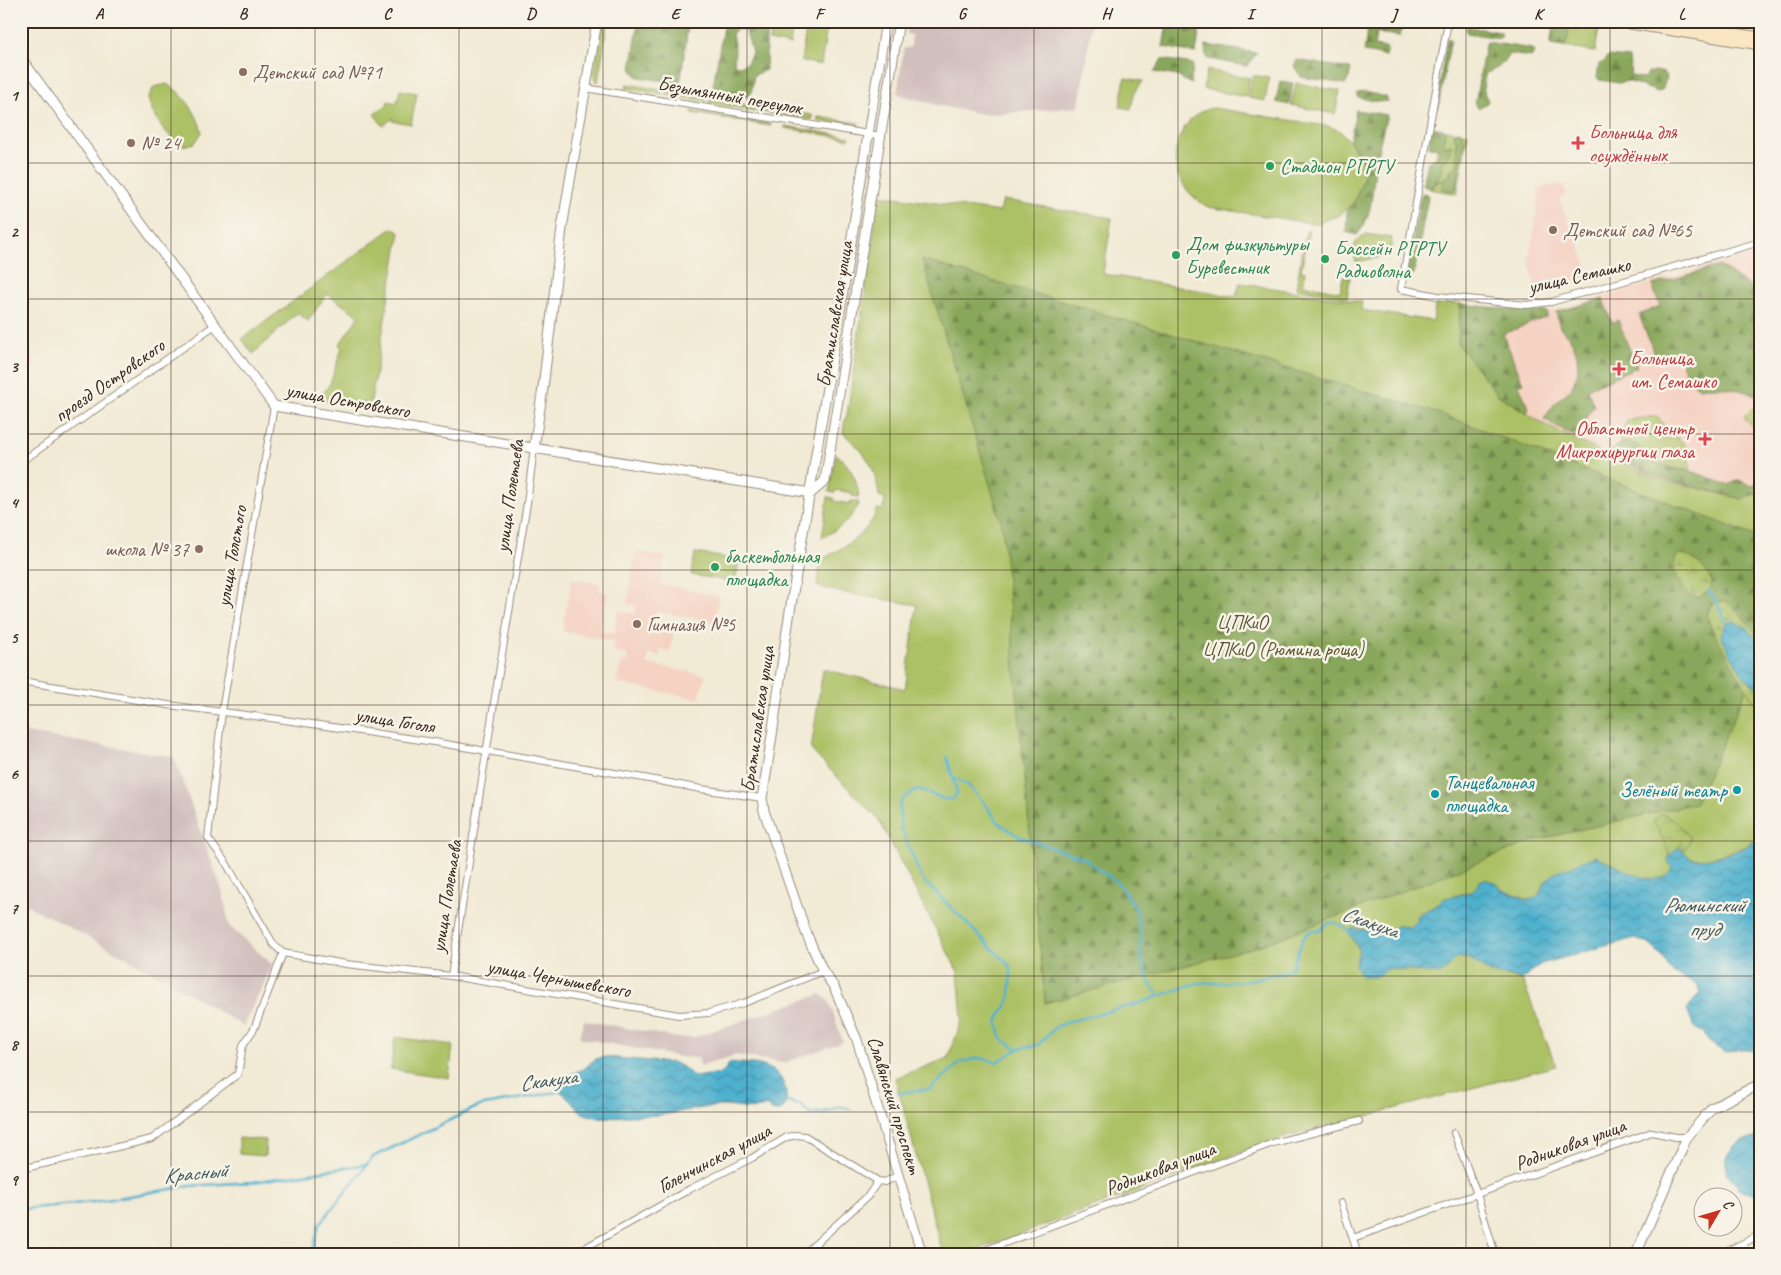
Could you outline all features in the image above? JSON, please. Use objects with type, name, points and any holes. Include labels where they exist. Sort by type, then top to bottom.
[{"type":"main road","points":[[1611,21],[1760,45]]},
{"type":"main road","points":[[1659,21],[1760,37]]},
{"type":"street","name":"улица Полетаева","points":[[451,976],[527,503],[562,228],[597,21]]},
{"type":"street","name":"Братиславская улица","points":[[823,971],[793,899],[764,811],[762,798],[774,732],[792,600],[886,21]]},
{"type":"street","name":"Братиславская улица","points":[[811,492],[825,480],[899,21]]},
{"type":"street","name":"улица Семашко","points":[[1448,21],[1401,289],[1438,296],[1526,305],[1551,302],[1760,242]]},
{"type":"street","name":"улица Островского","points":[[21,58],[274,406],[811,492]]},
{"type":"street","name":"Безымянный переулок","points":[[585,88],[869,135]]},
{"type":"street","points":[[869,135],[881,136]]},
{"type":"street","name":"проезд Островского","points":[[21,462],[215,325]]},
{"type":"street","name":"улица Толстого","points":[[274,406],[222,711],[208,838],[226,863],[274,945],[283,953]]},
{"type":"street","name":"улица Гоголя","points":[[21,681],[168,705],[222,711],[487,751],[762,798]]},
{"type":"street","points":[[21,1169],[152,1139],[238,1074],[243,1045],[254,1029],[283,953]]},
{"type":"street","name":"улица Чернышевского","points":[[283,953],[346,964],[451,976],[678,1015],[709,1013],[744,1003],[823,971]]},
{"type":"street","name":"Славянский проспект","points":[[823,971],[834,987],[858,1040],[897,1176],[922,1254]]},
{"type":"street","points":[[1636,1254],[1687,1137],[1712,1108],[1759,1084]]},
{"type":"street","name":"Родниковая улица","points":[[975,1254],[1272,1143],[1359,1121]]},
{"type":"street","name":"Родниковая улица","points":[[1353,1238],[1652,1132],[1676,1137],[1687,1137]]},
{"type":"street","points":[[1454,1133],[1477,1194],[1495,1254]]},
{"type":"street","name":"Голенчинская улица","points":[[574,1254],[792,1135],[805,1136],[878,1182]]},
{"type":"street","points":[[804,1254],[868,1196],[878,1182],[884,1182],[897,1176]]},
{"type":"street","points":[[1341,1203],[1358,1254]]},
{"type":"street","points":[[1722,1254],[1760,1235]]},
{"type":"shaded area","points":[[908,21],[1092,21],[1079,107],[983,114],[941,106],[897,94],[904,48],[911,46],[912,35],[906,34]]},
{"type":"shaded area","name":"Детский сад №65","points":[[1562,184],[1566,194],[1559,199],[1592,278],[1537,297],[1529,260],[1540,187]]},
{"type":"shaded area","name":"Больница им. Семашко","points":[[1760,252],[1760,492],[1742,499],[1655,478],[1547,426],[1498,395],[1460,304],[1526,311],[1553,311]]},
{"type":"shaded area","points":[[21,344],[36,364],[21,369]]},
{"type":"shaded area","name":"Гимназия №5","points":[[636,551],[665,557],[660,584],[719,596],[714,622],[656,611],[655,621],[658,622],[658,626],[674,630],[670,652],[660,650],[659,656],[649,654],[647,664],[705,675],[699,699],[616,683],[622,661],[627,662],[628,655],[613,652],[614,641],[562,631],[572,578],[600,584],[599,591],[608,592],[601,631],[614,634],[618,611],[635,614],[637,606],[627,603]]},
{"type":"shaded area","points":[[21,732],[174,757],[223,893],[229,926],[273,965],[243,1026],[148,969],[21,902]]},
{"type":"shaded area","points":[[821,994],[829,1001],[843,1042],[784,1063],[736,1055],[701,1066],[698,1058],[680,1057],[580,1038],[584,1020],[678,1038],[695,1037]]},
{"type":"green space","points":[[603,21],[608,21],[598,82],[594,76]]},
{"type":"green space","points":[[639,21],[684,21],[688,25],[681,79],[678,83],[638,77],[631,69]]},
{"type":"green space","points":[[724,21],[767,21],[766,70],[754,75],[751,94],[747,96],[715,91],[713,87]],"holes":[[[737,29],[746,31],[752,53],[747,63],[740,66],[734,65],[735,50],[732,34]]]},
{"type":"green space","points":[[773,21],[794,21],[790,45],[769,41]]},
{"type":"green space","points":[[1158,21],[1201,21],[1196,53],[1163,47],[1167,24]]},
{"type":"green space","points":[[1554,21],[1600,23],[1595,52],[1550,45]]},
{"type":"green space","points":[[1697,21],[1721,21],[1760,28],[1760,32]]},
{"type":"green space","points":[[1557,23],[1566,26],[1569,33],[1566,44],[1563,46],[1552,44]]},
{"type":"green space","points":[[807,24],[827,27],[821,65],[801,61]]},
{"type":"green space","points":[[1368,24],[1401,29],[1400,36],[1376,33],[1374,46],[1387,48],[1386,56],[1364,52]]},
{"type":"green space","points":[[1466,28],[1500,32],[1502,36],[1500,38],[1467,33]]},
{"type":"green space","points":[[1447,38],[1451,39],[1438,108],[1436,107]]},
{"type":"green space","points":[[1487,42],[1532,49],[1534,52],[1532,57],[1509,54],[1500,66],[1486,73],[1484,87],[1488,100],[1487,103],[1478,108],[1475,105],[1485,44]]},
{"type":"green space","points":[[1206,45],[1257,53],[1247,66],[1208,59],[1205,52]]},
{"type":"green space","points":[[1608,56],[1629,58],[1631,76],[1643,78],[1652,71],[1664,73],[1666,76],[1663,89],[1658,92],[1628,81],[1619,83],[1599,80],[1597,77],[1599,64],[1604,62]]},
{"type":"green space","points":[[1162,59],[1193,64],[1191,84],[1177,76],[1154,72]]},
{"type":"green space","points":[[1297,60],[1351,69],[1349,78],[1345,84],[1301,77],[1294,66]]},
{"type":"green space","points":[[1207,70],[1250,78],[1247,97],[1203,89]]},
{"type":"green space","points":[[1253,75],[1269,78],[1265,101],[1249,98]]},
{"type":"green space","points":[[1125,78],[1143,81],[1134,94],[1131,109],[1120,107]]},
{"type":"green space","points":[[1280,81],[1293,83],[1289,105],[1276,102]]},
{"type":"green space","points":[[1296,83],[1340,91],[1335,114],[1291,105]]},
{"type":"green space","points":[[167,84],[184,98],[197,117],[202,132],[195,143],[182,146],[170,137],[156,119],[148,98],[154,87]]},
{"type":"green space","points":[[627,84],[663,90],[662,94],[626,88]]},
{"type":"green space","points":[[400,90],[417,93],[411,124],[393,121],[393,118],[383,126],[374,114],[387,105],[388,101],[397,103]]},
{"type":"green space","points":[[667,90],[706,97],[706,101],[666,95]]},
{"type":"green space","points":[[1365,92],[1386,97],[1388,101],[1378,102],[1357,97],[1357,93]]},
{"type":"green space","points":[[710,98],[760,107],[760,109],[812,115],[812,120],[709,103]]},
{"type":"green space","name":"Стадион РГРТУ","points":[[1214,108],[1326,126],[1339,130],[1352,143],[1364,169],[1363,183],[1354,202],[1340,215],[1319,223],[1208,207],[1191,195],[1184,187],[1176,167],[1176,156],[1177,145],[1187,124],[1194,116]]},
{"type":"green space","points":[[1356,110],[1387,115],[1376,161],[1369,212],[1357,235],[1346,232],[1347,210],[1354,202],[1364,176],[1361,160],[1350,140]]},
{"type":"green space","points":[[692,111],[771,124],[771,126],[692,113]]},
{"type":"green space","points":[[818,117],[859,123],[858,128],[817,121]]},
{"type":"green space","points":[[785,126],[850,137],[849,139],[785,128]]},
{"type":"green space","points":[[1432,127],[1444,129],[1443,142],[1446,146],[1450,144],[1452,146],[1451,152],[1442,163],[1440,181],[1431,188],[1425,187],[1423,184],[1428,162],[1441,151],[1438,148],[1429,147]]},
{"type":"green space","points":[[1441,129],[1468,134],[1457,194],[1430,189]]},
{"type":"green space","points":[[1457,131],[1460,131],[1465,140],[1454,191],[1442,189],[1441,186],[1444,178],[1450,176],[1450,171],[1457,166],[1458,159],[1455,157],[1457,143],[1454,135]]},
{"type":"green space","points":[[1423,193],[1428,194],[1428,197],[1414,274],[1411,276],[1407,275],[1407,273],[1421,195]]},
{"type":"green space","name":"ЦПКиО","points":[[879,195],[1000,212],[1003,200],[1112,218],[1103,274],[1236,297],[1240,283],[1362,302],[1361,310],[1433,321],[1436,300],[1460,304],[1458,344],[1498,395],[1547,426],[1655,478],[1742,499],[1760,492],[1760,836],[1745,847],[1704,860],[1686,855],[1683,849],[1669,873],[1662,878],[1654,879],[1637,876],[1605,860],[1546,881],[1534,899],[1527,900],[1500,889],[1496,883],[1443,899],[1439,904],[1417,915],[1416,922],[1411,927],[1396,926],[1388,934],[1353,928],[1353,938],[1359,950],[1355,966],[1375,977],[1389,968],[1440,974],[1457,957],[1470,959],[1491,973],[1522,979],[1556,1066],[1272,1141],[967,1254],[943,1254],[895,1078],[948,1058],[962,1019],[958,972],[879,820],[811,750],[823,669],[905,689],[917,605],[839,592],[817,586],[821,560],[862,533],[877,509],[882,510],[885,503],[884,497],[879,496],[875,476],[868,460],[843,433]]},
{"type":"green space","points":[[391,229],[396,229],[400,232],[370,406],[318,400],[330,384],[342,348],[339,345],[359,316],[327,294],[308,321],[297,313],[253,354],[242,339]]},
{"type":"green space","points":[[1309,230],[1301,270],[1305,271],[1303,284],[1340,292],[1343,277],[1350,278],[1347,298],[1296,288],[1306,232]]},
{"type":"green space","points":[[1366,234],[1392,238],[1390,255],[1356,262],[1353,249],[1358,239]]},
{"type":"green space","name":"ЦПКиО (Рюмина роща)","points":[[922,260],[1444,415],[1760,538],[1760,641],[1742,616],[1730,606],[1716,602],[1710,607],[1707,617],[1713,631],[1747,688],[1696,803],[1536,840],[1259,946],[1045,1003],[1002,525]]},
{"type":"green space","points":[[1720,266],[1756,291],[1753,306],[1760,308],[1760,394],[1755,396],[1728,388],[1699,388],[1687,377],[1678,352],[1657,360],[1639,315],[1660,306],[1652,285]]},
{"type":"green space","points":[[1603,299],[1612,323],[1618,320],[1637,367],[1587,389],[1594,406],[1577,438],[1544,419],[1555,403],[1571,389],[1578,372],[1577,354],[1569,336],[1560,328],[1556,312]]},
{"type":"green space","points":[[1460,304],[1547,312],[1547,317],[1503,334],[1523,383],[1519,385],[1529,409],[1527,413],[1498,395],[1458,344]]},
{"type":"green space","points":[[1760,402],[1760,410],[1753,413],[1760,429],[1760,435],[1745,419],[1745,415]]},
{"type":"green space","points":[[1656,416],[1686,446],[1691,471],[1658,464],[1629,441],[1619,445],[1627,420]]},
{"type":"green space","points":[[1629,441],[1638,446],[1654,462],[1675,469],[1691,471],[1728,485],[1739,480],[1752,486],[1760,482],[1760,491],[1742,499],[1655,476],[1612,455],[1612,450]]},
{"type":"green space","points":[[836,454],[846,463],[852,473],[857,484],[859,497],[852,496],[852,493],[836,490],[835,493],[829,492]]},
{"type":"green space","points":[[828,497],[834,498],[834,501],[850,504],[851,501],[859,502],[849,519],[822,538]]},
{"type":"green space","name":"баскетбольная площадка","points":[[695,553],[739,560],[735,582],[691,575]]},
{"type":"green space","points":[[1683,554],[1701,565],[1712,583],[1709,591],[1699,597],[1688,595],[1676,576],[1675,561],[1677,555]]},
{"type":"green space","points":[[1716,601],[1727,602],[1732,606],[1748,622],[1759,640],[1757,688],[1760,688],[1760,705],[1753,700],[1713,631],[1707,617],[1710,607]]},
{"type":"green space","points":[[1662,814],[1678,824],[1690,838],[1688,845],[1683,849],[1676,849],[1669,856],[1669,852],[1654,822]]},
{"type":"green space","points":[[395,1037],[453,1045],[449,1078],[391,1069]]},
{"type":"green space","points":[[239,1138],[266,1140],[265,1156],[239,1154]]},
{"type":"water","points":[[1732,621],[1747,628],[1760,645],[1760,688],[1749,681],[1743,674],[1732,658],[1721,636],[1726,624]]},
{"type":"water","name":"Рюминский пруд","points":[[1760,836],[1760,1048],[1755,1051],[1740,1049],[1725,1053],[1709,1042],[1704,1033],[1695,1028],[1687,1010],[1700,992],[1697,984],[1674,974],[1659,953],[1649,944],[1635,938],[1541,964],[1522,979],[1491,973],[1470,959],[1457,957],[1440,974],[1389,968],[1375,977],[1362,977],[1355,966],[1359,950],[1349,932],[1353,928],[1388,934],[1396,926],[1411,927],[1416,922],[1417,915],[1439,904],[1443,899],[1470,892],[1478,886],[1480,881],[1485,879],[1496,883],[1500,889],[1527,900],[1534,899],[1546,881],[1555,873],[1595,856],[1636,875],[1658,878],[1666,875],[1672,867],[1668,861],[1669,856],[1676,849],[1680,848],[1691,858],[1710,858],[1740,850]]},
{"type":"water","points":[[604,1057],[675,1063],[694,1077],[722,1073],[730,1063],[748,1063],[766,1067],[773,1070],[783,1083],[786,1103],[781,1111],[772,1111],[767,1106],[751,1109],[722,1106],[657,1115],[591,1116],[581,1112],[560,1092],[564,1077],[585,1068],[595,1059]]},
{"type":"water","points":[[1760,1130],[1760,1194],[1744,1192],[1744,1188],[1738,1188],[1738,1185],[1726,1173],[1726,1157],[1733,1147],[1742,1141],[1755,1138]]},
{"type":"waterway","points":[[1709,591],[1716,601],[1727,625]]},
{"type":"waterway","points":[[947,757],[957,793],[953,799],[944,799],[919,789],[903,798],[899,808],[901,828],[922,879],[1011,967],[1010,999],[997,1021],[1002,1039],[1018,1049]]},
{"type":"waterway","points":[[954,778],[968,785],[999,823],[1018,836],[1084,858],[1118,883],[1136,908],[1141,956],[1149,983],[1160,996]]},
{"type":"waterway","name":"Скакуха","points":[[898,1093],[930,1089],[961,1062],[980,1058],[997,1062],[1018,1049],[1038,1045],[1056,1027],[1071,1021],[1137,1004],[1197,983],[1239,982],[1283,973],[1292,967],[1303,938],[1311,930],[1320,931],[1329,923],[1336,923],[1352,933]]},
{"type":"waterway","points":[[1755,1049],[1760,1069]]},
{"type":"waterway","name":"Скакуха","points":[[312,1254],[319,1225],[373,1157],[479,1106],[562,1091]]},
{"type":"waterway","name":"Скакуха","points":[[784,1101],[801,1105],[810,1114],[831,1111],[839,1107],[851,1109]]},
{"type":"waterway","name":"Красный","points":[[24,1209],[93,1202],[189,1186],[253,1182],[367,1164]]},
{"type":"place","name":"Детский сад №71","points":[[243,72]]},
{"type":"place","name":"№ 24","points":[[131,143]]},
{"type":"place","name":"Больница для осуждённых","points":[[1578,143]]},
{"type":"place","name":"Стадион РГРТУ","points":[[1270,166]]},
{"type":"place","name":"Детский сад №65","points":[[1553,230]]},
{"type":"place","name":"Дом физкультуры Буревестник","points":[[1176,255]]},
{"type":"place","name":"Бассейн РГРТУ Радиоволна","points":[[1325,259]]},
{"type":"place","name":"Больница им. Семашко","points":[[1619,369]]},
{"type":"place","name":"Областной центр Микрохирургии глаза","points":[[1705,439]]},
{"type":"place","name":"школа № 37","points":[[199,549]]},
{"type":"place","name":"баскетбольная площадка","points":[[715,567]]},
{"type":"place","name":"Гимназия №5","points":[[637,624]]},
{"type":"place","name":"Зелёный театр","points":[[1737,790]]},
{"type":"place","name":"Танцевальная площадка","points":[[1435,794]]}]
